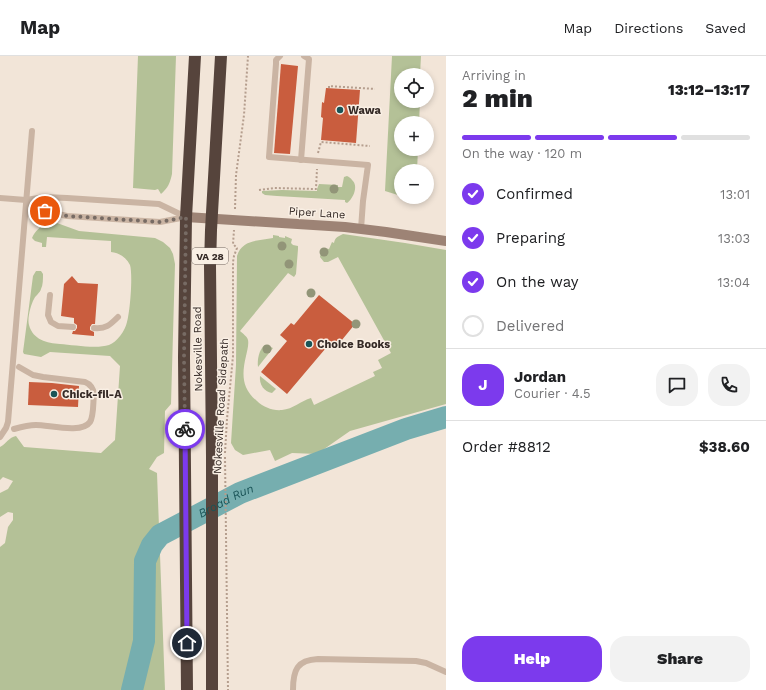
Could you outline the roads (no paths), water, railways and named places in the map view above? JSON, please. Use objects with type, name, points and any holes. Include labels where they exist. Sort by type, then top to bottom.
[{"type":"highway","name":"Nokesville Road","points":[[187,690],[184,358],[186,217],[195,56]]},
{"type":"highway","name":"Nokesville Road","points":[[212,690],[211,219],[221,56]]},
{"type":"street","name":"Piper Lane","points":[[186,217],[322,225],[386,232],[446,241]]},
{"type":"lane","points":[[280,56],[276,60],[269,158],[368,165],[361,229]]},
{"type":"lane","points":[[301,160],[308,59],[304,56]]},
{"type":"lane","points":[[0,437],[8,422],[32,131]]},
{"type":"lane","points":[[0,198],[26,200],[45,197],[159,204],[186,217]]},
{"type":"lane","points":[[26,200],[45,211],[67,216],[160,222],[186,217]]},
{"type":"lane","points":[[50,295],[48,315],[51,322],[58,326],[73,326]]},
{"type":"lane","points":[[94,328],[110,326],[118,317]]},
{"type":"lane","points":[[14,429],[36,425],[76,428],[84,426],[89,423],[92,418],[94,394],[93,390],[85,382],[43,378],[33,375],[19,367]]},
{"type":"lane","points":[[292,690],[296,670],[301,663],[309,659],[416,660],[446,672]]},
{"type":"waterway","name":"Broad Run","points":[[132,690],[144,641],[145,561],[152,545],[160,535],[240,493],[406,429],[446,417]]},
{"type":"place","name":"Wawa","points":[[340,110]]},
{"type":"place","name":"Choice Books","points":[[309,344]]},
{"type":"place","name":"Chick-fil-A","points":[[54,394]]}]
